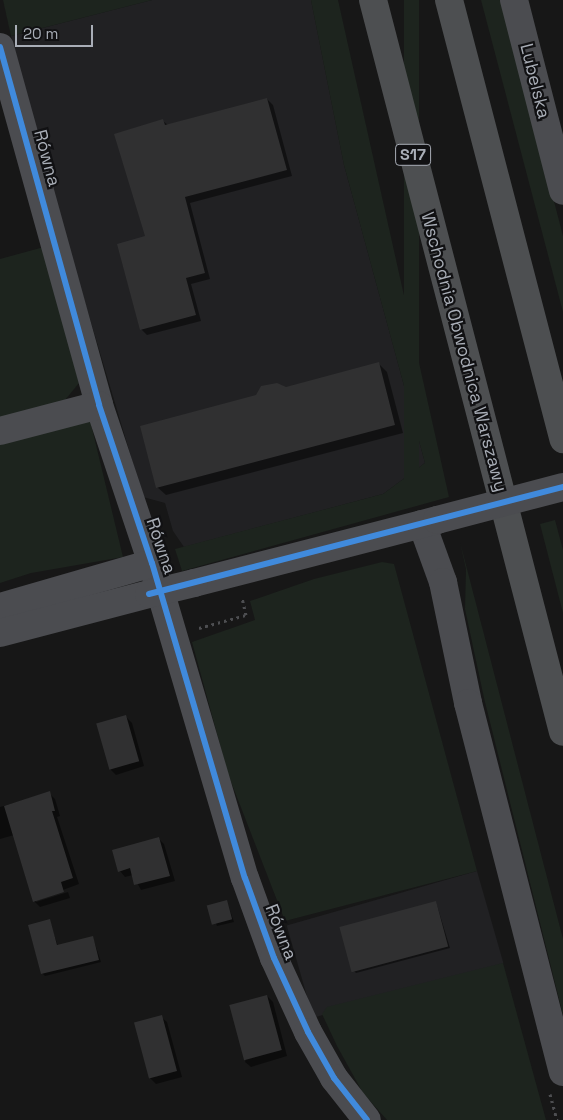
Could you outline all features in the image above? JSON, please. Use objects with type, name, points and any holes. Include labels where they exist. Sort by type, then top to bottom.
[{"type":"highway","name":"Wschodnia Obwodnica Warszawy","points":[[373,0],[563,732]]},
{"type":"highway","points":[[449,0],[563,439]]},
{"type":"street","name":"Lubelska","points":[[514,0],[563,191]]},
{"type":"street","name":"Równa","points":[[0,47],[99,405],[152,563],[245,878],[274,958],[334,1078],[367,1120]]},
{"type":"street","points":[[0,431],[99,405]]},
{"type":"street","points":[[0,633],[563,487]]},
{"type":"street","points":[[429,522],[468,703],[555,1079]]},
{"type":"street","points":[[0,607],[152,563]]},
{"type":"path","points":[[204,627],[246,615],[243,602]]},
{"type":"path","points":[[555,1079],[557,1120]]},
{"type":"shaded area","points":[[3,0],[152,0],[11,36]]},
{"type":"shaded area","points":[[152,0],[311,0],[344,165],[425,463],[383,494],[184,547],[173,531],[165,503],[143,497],[67,242],[11,36]]},
{"type":"shaded area","points":[[311,0],[338,0],[449,497],[182,571],[175,549],[383,494],[425,463],[344,165]]},
{"type":"shaded area","points":[[404,0],[419,0],[419,491],[404,491]]},
{"type":"shaded area","points":[[481,0],[502,0],[563,236],[563,312]]},
{"type":"shaded area","points":[[44,247],[79,383],[61,405],[0,422],[0,259]]},
{"type":"shaded area","points":[[90,420],[123,557],[31,573],[0,583],[0,444]]},
{"type":"shaded area","points":[[555,520],[563,550],[563,613],[540,524]]},
{"type":"shaded area","points":[[460,542],[563,939],[563,1015],[484,698],[465,609],[466,569]]},
{"type":"shaded area","points":[[382,562],[394,564],[477,871],[285,921],[228,774],[192,642],[255,620],[250,601],[314,579]]},
{"type":"shaded area","points":[[477,871],[503,963],[313,1018],[287,926]]},
{"type":"shaded area","points":[[503,963],[546,1120],[387,1120],[363,1093],[337,1046],[322,1014],[327,1007]]},
{"type":"building","points":[[267,98],[287,170],[185,197],[205,273],[186,278],[196,315],[140,330],[117,244],[145,236],[114,134],[163,119],[165,125]]},
{"type":"building","points":[[379,362],[395,425],[156,488],[140,426],[256,395],[261,386],[277,383],[286,387]]},
{"type":"building","points":[[126,715],[139,761],[109,770],[96,724]]},
{"type":"building","points":[[50,791],[55,811],[52,811],[73,878],[61,882],[64,892],[33,902],[4,806]]},
{"type":"building","points":[[159,837],[170,876],[134,885],[130,868],[118,872],[112,850]]},
{"type":"building","points":[[227,900],[232,919],[212,925],[207,905]]},
{"type":"building","points":[[436,901],[448,946],[352,972],[339,927]]},
{"type":"building","points":[[50,919],[57,945],[93,936],[99,960],[41,974],[28,925]]},
{"type":"building","points":[[267,995],[282,1050],[244,1060],[229,1005]]},
{"type":"building","points":[[162,1015],[177,1071],[149,1079],[134,1023]]},
{"type":"cycle path","points":[[0,47],[99,405],[152,563],[245,878],[274,958],[308,1032],[334,1078],[367,1120]]},
{"type":"cycle path","points":[[149,594],[563,487]]}]
